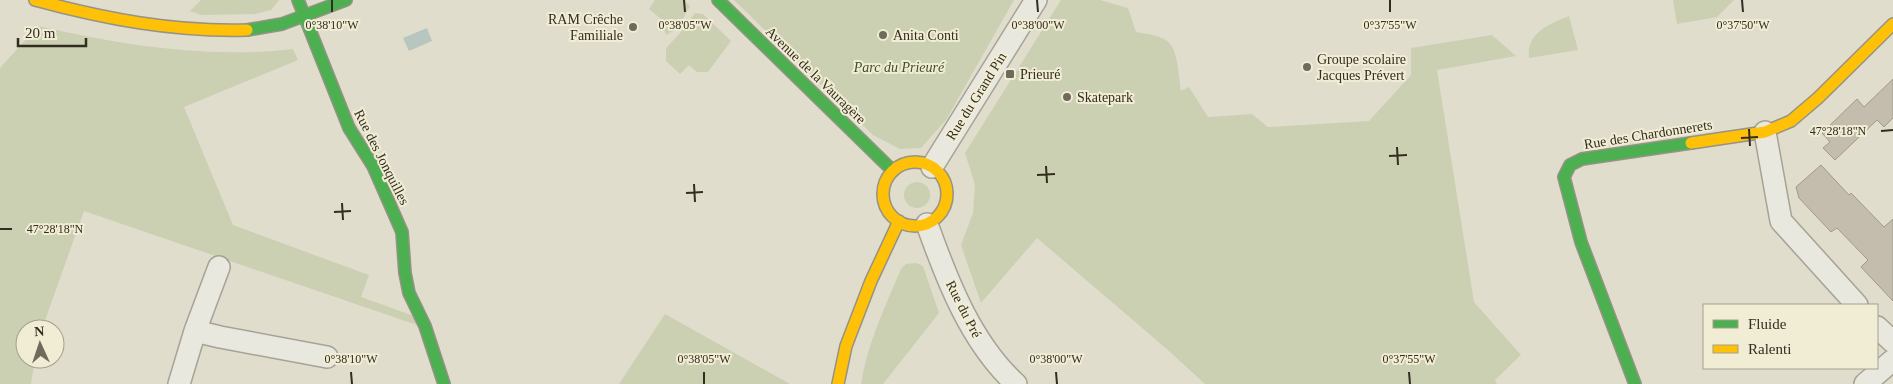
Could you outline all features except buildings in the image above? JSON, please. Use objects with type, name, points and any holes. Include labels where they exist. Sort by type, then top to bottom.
[{"type":"street","points":[[35,0],[68,9],[156,27],[193,31],[259,29],[304,17],[346,0]]},
{"type":"street","name":"Rue des Jonquilles","points":[[298,0],[349,128],[373,166],[402,232],[406,283],[413,303],[420,313],[444,384]]},
{"type":"street","name":"Avenue de la Vauragère","points":[[718,0],[893,171]]},
{"type":"street","name":"Rue du Grand Pin","points":[[932,167],[1036,0]]},
{"type":"street","name":"Rue des Chardonnerets","points":[[1635,384],[1581,242],[1564,177],[1570,165],[1582,159],[1765,132],[1791,121],[1818,98],[1893,24]]},
{"type":"street","points":[[1765,132],[1781,221],[1856,304]]},
{"type":"street","points":[[916,162],[932,167],[940,173],[948,192],[947,202],[943,211],[928,224],[913,226],[899,221],[891,215],[883,197],[887,178],[893,171],[908,163],[916,162]]},
{"type":"street","points":[[838,384],[846,346],[871,281],[899,221]]},
{"type":"street","name":"Rue du Pré","points":[[928,224],[953,289],[980,341],[1016,384]]},
{"type":"street","points":[[179,384],[218,267]]},
{"type":"street","points":[[1878,328],[1893,342]]},
{"type":"street","points":[[196,331],[327,357]]},
{"type":"street","points":[[1865,384],[1893,360]]},
{"type":"green space","points":[[201,0],[279,0],[271,10],[255,14],[201,15],[190,11]]},
{"type":"green space","points":[[655,0],[683,0],[690,6],[677,29],[666,35],[660,18],[649,9]]},
{"type":"green space","name":"Parc du Prieuré","points":[[734,0],[1014,0],[946,120],[921,148],[900,149],[873,135]]},
{"type":"green space","points":[[1061,0],[1100,0],[1128,8],[1136,32],[1159,37],[1167,41],[1173,48],[1181,91],[1189,87],[1208,117],[1252,114],[1268,127],[1369,121],[1411,75],[1411,48],[1492,35],[1516,56],[1437,70],[1474,302],[1521,355],[1495,380],[1497,384],[1205,384],[1037,238],[981,303],[961,245],[973,213],[975,185],[965,153]]},
{"type":"green space","points":[[1673,0],[1734,0],[1717,17],[1677,24]]},
{"type":"green space","points":[[695,13],[703,14],[731,41],[708,72],[697,72],[689,65],[680,74],[666,61],[666,48]]},
{"type":"green space","points":[[1569,16],[1578,50],[1529,58],[1529,49],[1535,36],[1547,26]]},
{"type":"green space","points":[[38,26],[101,39],[197,51],[261,52],[293,49],[298,60],[184,107],[233,225],[369,275],[361,297],[414,316],[417,325],[84,211],[46,319],[15,319],[15,369],[33,369],[31,384],[0,384],[0,68]]},
{"type":"green space","points":[[917,182],[926,186],[930,195],[926,204],[917,208],[908,204],[904,195],[908,186]]},
{"type":"green space","points":[[916,263],[923,266],[939,313],[883,384],[861,384],[872,340],[901,269],[906,264]]},
{"type":"green space","points":[[665,314],[790,384],[619,384]]},
{"type":"shaded area","points":[[427,28],[432,41],[409,51],[403,38]]},
{"type":"traffic: fast","points":[[298,0],[349,128],[373,166],[402,232],[405,273],[409,293],[425,326],[444,384]]},
{"type":"traffic: fast","points":[[247,30],[282,24],[346,0]]},
{"type":"traffic: fast","points":[[718,0],[893,171]]},
{"type":"traffic: fast","points":[[1635,384],[1581,242],[1564,177],[1570,165],[1582,159],[1691,143]]},
{"type":"traffic: slow","points":[[35,0],[87,13],[140,23],[193,29],[247,30]]},
{"type":"traffic: slow","points":[[1691,143],[1765,132],[1791,121],[1818,98],[1893,24]]},
{"type":"traffic: slow","points":[[915,162],[933,167],[938,171],[942,176],[947,194],[942,212],[938,217],[933,221],[915,226],[897,221],[892,217],[888,212],[883,194],[888,176],[892,171],[897,167],[915,162]]},
{"type":"traffic: slow","points":[[838,384],[846,346],[871,281],[899,221]]},
{"type":"place","name":"RAM Crêche Familiale","points":[[633,27]]},
{"type":"place","name":"Anita Conti","points":[[883,35]]},
{"type":"place","name":"Groupe scolaire Jacques Prévert","points":[[1307,67]]},
{"type":"place","name":"Prieuré","points":[[1010,74]]},
{"type":"place","name":"Skatepark","points":[[1067,97]]}]
